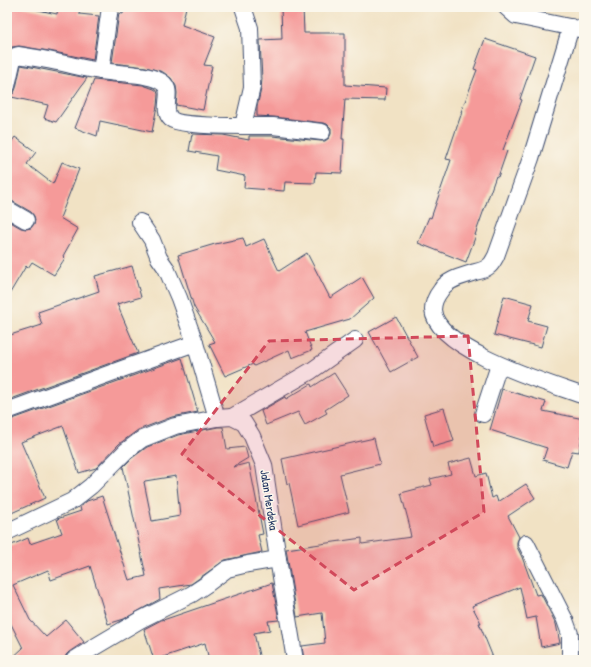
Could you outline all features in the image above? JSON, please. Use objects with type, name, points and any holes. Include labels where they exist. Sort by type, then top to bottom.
[{"type":"street","points":[[101,71],[110,7]]},
{"type":"street","points":[[243,7],[250,28],[252,87],[243,126]]},
{"type":"street","points":[[506,7],[516,16],[578,29],[496,256],[490,266],[484,270],[448,282],[443,286],[434,305],[434,316],[446,333],[472,351],[499,365],[584,396]]},
{"type":"street","points":[[7,86],[13,59],[18,55],[101,71],[145,76],[156,79],[165,83],[168,88],[167,114],[172,120],[183,123],[206,125],[273,126],[322,132]]},
{"type":"street","points":[[7,209],[26,220]]},
{"type":"street","points":[[140,222],[152,240],[159,258],[174,283],[195,343],[225,417]]},
{"type":"street","points":[[7,532],[72,501],[91,486],[126,451],[142,439],[175,426],[225,417],[311,371],[355,340]]},
{"type":"street","points":[[7,411],[122,368],[195,343]]},
{"type":"street","points":[[483,414],[499,365]]},
{"type":"street","name":"Jalan Merdeka","points":[[225,417],[244,423],[252,436],[264,465],[295,660]]},
{"type":"street","points":[[526,543],[565,620],[570,634],[570,660]]},
{"type":"street","points":[[74,660],[140,620],[211,582],[227,569],[278,559]]},
{"type":"highlighted area","points":[[468,336],[484,512],[354,590],[182,454],[269,341]]},
{"type":"building","points":[[7,7],[24,7],[57,14],[58,7],[80,7],[79,14],[99,16],[93,60],[19,46],[12,47],[7,51]]},
{"type":"building","points":[[124,7],[186,7],[182,25],[215,37],[204,65],[212,66],[203,110],[176,105],[176,86],[171,78],[163,72],[146,67],[112,63],[119,13],[123,14]]},
{"type":"building","points":[[281,7],[303,7],[304,33],[345,33],[345,85],[386,88],[385,100],[345,99],[342,139],[344,139],[342,173],[316,172],[315,183],[285,182],[284,191],[244,188],[245,176],[215,170],[217,156],[189,151],[192,134],[223,135],[249,140],[249,136],[272,136],[325,141],[331,134],[331,128],[327,124],[323,123],[257,116],[257,107],[262,79],[260,40],[282,39]]},
{"type":"building","points":[[485,39],[535,56],[520,99],[522,100],[503,150],[507,151],[498,177],[496,176],[466,262],[418,243],[429,217],[431,218],[451,160],[446,159],[461,112],[477,70],[474,69]]},
{"type":"building","points":[[21,65],[87,78],[56,122],[44,118],[48,105],[7,96],[14,93]]},
{"type":"building","points":[[94,80],[143,85],[157,91],[157,106],[152,132],[100,121],[97,136],[75,128]]},
{"type":"building","points":[[15,137],[36,152],[27,164],[53,184],[62,162],[79,169],[60,218],[78,229],[63,256],[65,258],[54,275],[32,262],[28,268],[26,266],[7,298],[7,220],[21,228],[26,229],[31,228],[35,220],[31,212],[12,201],[7,200],[7,148]]},
{"type":"building","points":[[243,238],[246,247],[264,239],[279,271],[307,253],[330,298],[362,277],[374,298],[350,319],[305,332],[312,350],[292,358],[289,350],[254,366],[253,364],[225,376],[209,344],[215,342],[194,307],[178,255],[215,244]]},
{"type":"building","points":[[132,266],[141,297],[117,304],[138,353],[11,399],[7,388],[7,336],[42,325],[38,312],[99,291],[95,276]]},
{"type":"building","points":[[504,296],[533,304],[528,321],[547,326],[541,347],[494,335]]},
{"type":"building","points":[[396,317],[418,357],[391,372],[369,332]]},
{"type":"building","points":[[182,358],[198,412],[172,417],[138,430],[119,444],[96,468],[79,473],[63,426],[21,442],[45,498],[7,515],[7,420]]},
{"type":"building","points":[[334,373],[348,395],[325,410],[327,413],[305,425],[298,412],[266,425],[261,411],[285,397],[286,399],[311,384],[312,387]]},
{"type":"building","points":[[502,389],[546,402],[543,411],[584,419],[579,452],[572,451],[567,467],[543,460],[547,448],[490,430]]},
{"type":"building","points":[[444,408],[454,441],[433,447],[424,414]]},
{"type":"building","points":[[223,427],[227,449],[245,447],[248,458],[233,467],[249,463],[263,534],[258,535],[262,552],[225,560],[191,584],[159,589],[160,599],[124,619],[108,624],[90,566],[51,580],[48,570],[13,585],[30,620],[46,637],[66,620],[84,642],[69,652],[66,655],[65,660],[10,660],[23,648],[7,616],[7,547],[28,538],[30,544],[62,533],[57,519],[81,511],[80,507],[87,501],[102,496],[129,580],[146,576],[123,467],[147,447],[178,435]],"holes":[[[176,476],[180,516],[152,521],[144,482]]]},
{"type":"building","points":[[374,438],[380,464],[340,474],[349,512],[298,525],[282,459]]},
{"type":"building","points":[[471,458],[476,476],[486,473],[492,498],[496,496],[498,502],[526,484],[535,498],[508,516],[519,537],[517,547],[536,595],[541,594],[556,624],[560,643],[541,647],[536,617],[527,619],[520,587],[472,606],[481,623],[479,623],[494,660],[304,660],[302,646],[325,643],[322,613],[297,617],[286,549],[362,538],[362,544],[411,537],[410,527],[401,493],[432,485],[430,479],[451,474],[448,464]]},
{"type":"building","points":[[272,583],[279,620],[268,621],[270,630],[254,633],[260,660],[209,660],[205,643],[154,660],[144,629],[163,619]]}]
